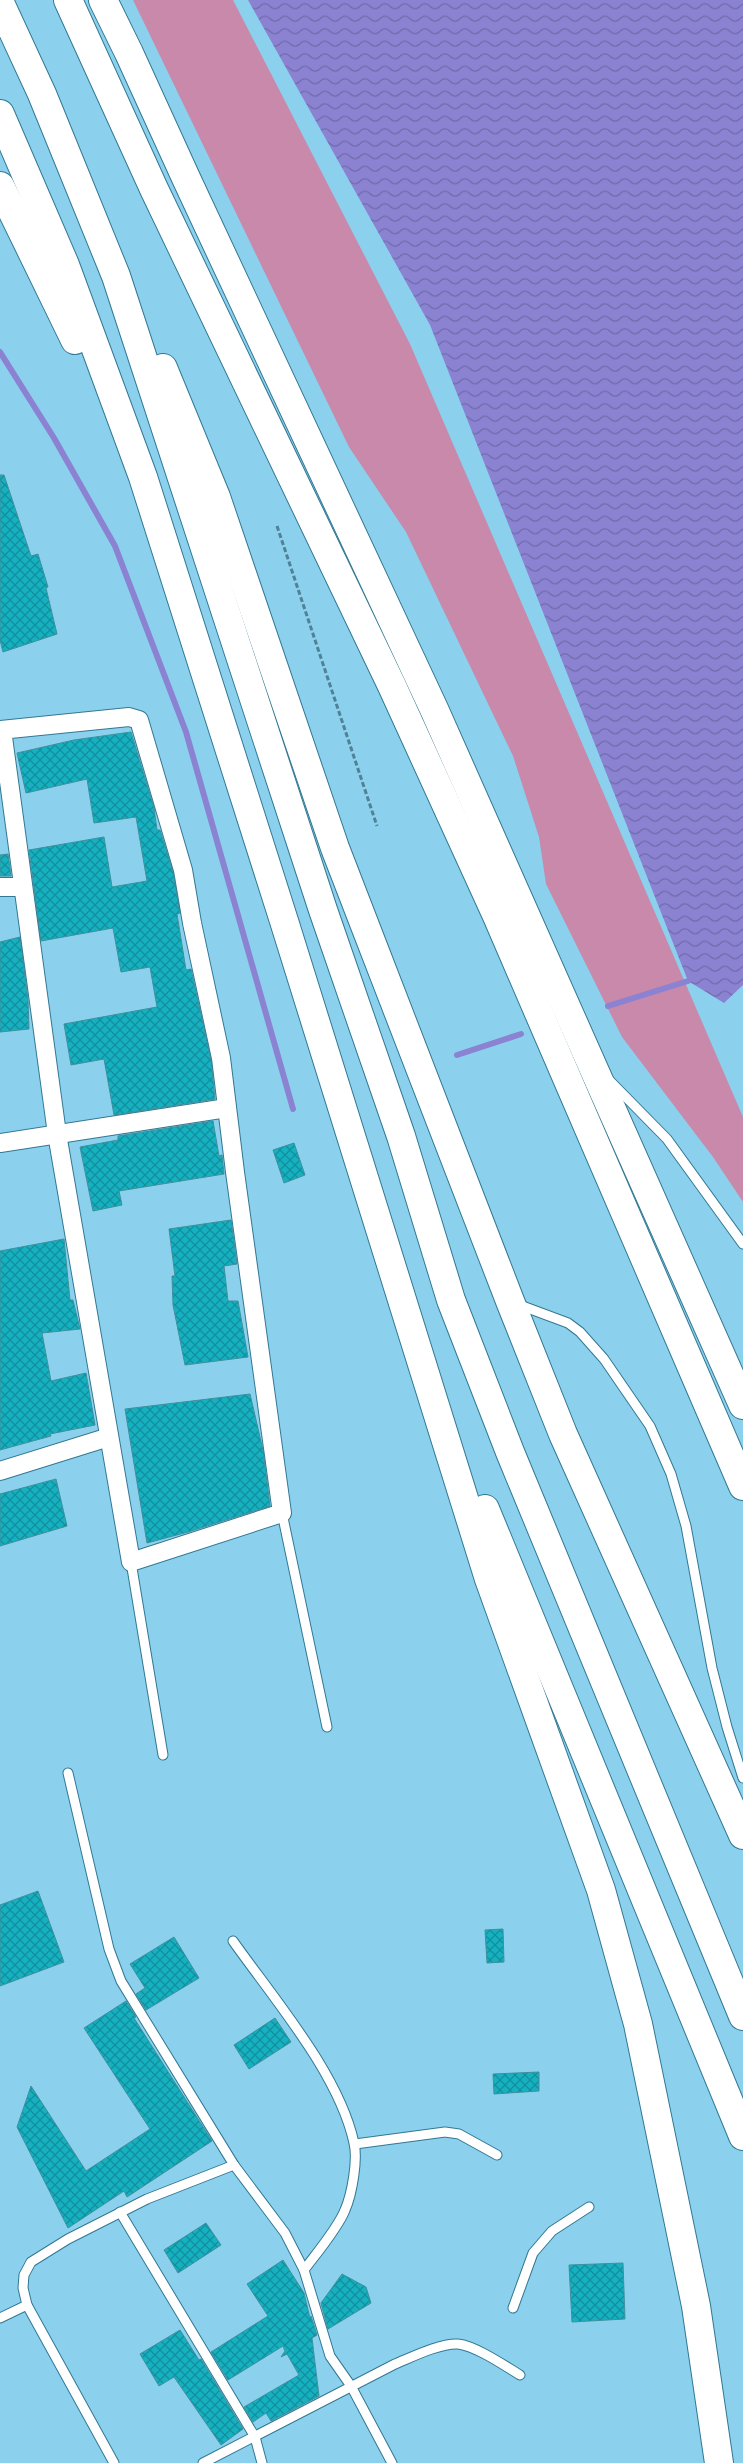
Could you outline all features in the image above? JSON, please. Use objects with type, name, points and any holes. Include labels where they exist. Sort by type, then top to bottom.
[{"type":"highway","points":[[68,0],[154,189],[392,686],[497,916],[743,1486]]},
{"type":"highway","points":[[103,0],[430,700],[588,1060],[743,1404]]},
{"type":"highway","points":[[0,3],[57,129],[116,276],[323,910],[402,1136],[451,1300],[510,1452],[743,2016]]},
{"type":"highway","points":[[0,114],[64,265],[142,477],[490,1579],[601,1890],[638,2024],[696,2306],[719,2463]]},
{"type":"highway","points":[[0,186],[142,477]]},
{"type":"highway","points":[[116,276],[172,385],[216,498],[335,848],[563,1434],[743,1835]]},
{"type":"highway","points":[[408,1317],[527,1614],[743,2136]]},
{"type":"street","points":[[130,717],[139,720],[184,870],[192,923],[221,1058],[282,1513],[130,1562],[57,1134],[1,730],[130,717]]},
{"type":"street","points":[[0,887],[22,887]]},
{"type":"street","points":[[0,1143],[227,1108]]},
{"type":"street","points":[[0,1471],[109,1437]]},
{"type":"lane","points":[[588,1060],[666,1139],[743,1244]]},
{"type":"lane","points":[[510,1301],[568,1323],[580,1332],[604,1359],[650,1426],[671,1474],[686,1526],[712,1668],[726,1727],[743,1778]]},
{"type":"lane","points":[[282,1513],[327,1726]]},
{"type":"lane","points":[[130,1562],[163,1755]]},
{"type":"lane","points":[[68,1773],[108,1949],[121,1981],[234,2165],[286,2233],[304,2270],[330,2356],[351,2386],[392,2463]]},
{"type":"lane","points":[[233,1941],[315,2056],[339,2101],[355,2144],[354,2178],[345,2211],[304,2270]]},
{"type":"lane","points":[[355,2144],[445,2132],[459,2134],[497,2155]]},
{"type":"lane","points":[[114,2463],[27,2305],[23,2288],[24,2274],[31,2262],[68,2239],[120,2212],[147,2199],[234,2165]]},
{"type":"lane","points":[[513,2308],[533,2253],[552,2231],[589,2207]]},
{"type":"lane","points":[[120,2212],[255,2437],[262,2463]]},
{"type":"lane","points":[[0,2318],[27,2305]]},
{"type":"lane","points":[[203,2463],[351,2386],[428,2351],[458,2344],[489,2356],[520,2375]]},
{"type":"path","points":[[277,526],[377,826]]},
{"type":"shaded area","points":[[133,0],[233,0],[410,344],[743,1117],[743,1202],[713,1157],[622,1037],[546,884],[539,837],[513,756],[406,532],[349,447]]},
{"type":"water","points":[[248,0],[743,0],[743,985],[724,1003],[688,981],[430,325]]},
{"type":"building","points":[[0,475],[4,475],[31,556],[38,554],[48,587],[46,588],[57,634],[3,652],[0,640]]},
{"type":"building","points":[[131,732],[154,808],[157,830],[160,830],[173,872],[180,913],[177,914],[186,970],[191,969],[211,1060],[215,1099],[114,1115],[104,1059],[71,1065],[64,1024],[157,1007],[150,967],[121,972],[113,928],[41,941],[29,850],[104,837],[112,887],[147,881],[136,817],[94,823],[87,779],[26,793],[17,753],[74,740]]},
{"type":"building","points":[[8,854],[11,876],[0,876],[0,855]]},
{"type":"building","points":[[20,937],[28,1000],[29,1029],[0,1032],[0,942]]},
{"type":"building","points":[[213,1121],[219,1156],[222,1155],[224,1174],[119,1191],[122,1205],[93,1211],[80,1147],[118,1140],[118,1136]]},
{"type":"building","points":[[294,1143],[305,1175],[284,1183],[273,1150]]},
{"type":"building","points":[[231,1220],[237,1264],[224,1266],[228,1301],[238,1301],[248,1357],[185,1365],[173,1305],[172,1276],[175,1276],[169,1229]]},
{"type":"building","points":[[64,1239],[70,1300],[73,1300],[80,1329],[42,1333],[51,1381],[86,1373],[95,1425],[50,1434],[51,1436],[0,1450],[0,1251]]},
{"type":"building","points":[[250,1394],[263,1450],[270,1506],[147,1543],[125,1409]]},
{"type":"building","points":[[56,1479],[67,1526],[0,1546],[0,1494]]},
{"type":"building","points":[[38,1891],[64,1962],[0,1986],[0,1905]]},
{"type":"building","points":[[503,1929],[504,1962],[487,1963],[485,1930]]},
{"type":"building","points":[[174,1937],[199,1978],[146,2010],[136,1994],[145,1988],[130,1964]]},
{"type":"building","points":[[126,2001],[136,2017],[134,2018],[212,2141],[127,2197],[124,2191],[68,2228],[17,2127],[31,2086],[86,2171],[150,2129],[84,2028]]},
{"type":"building","points":[[275,2018],[291,2042],[249,2069],[234,2045]]},
{"type":"building","points":[[539,2072],[539,2091],[494,2094],[493,2074]]},
{"type":"building","points":[[206,2223],[221,2245],[178,2273],[164,2250]]},
{"type":"building","points":[[283,2260],[304,2293],[310,2318],[311,2316],[317,2335],[312,2338],[319,2396],[271,2421],[266,2413],[253,2422],[244,2407],[299,2375],[287,2354],[281,2357],[285,2351],[283,2346],[228,2380],[211,2352],[268,2316],[247,2284]]},
{"type":"building","points":[[623,2263],[625,2319],[572,2322],[569,2265]]},
{"type":"building","points":[[342,2274],[366,2287],[371,2303],[328,2329],[321,2303]]},
{"type":"building","points":[[180,2330],[199,2360],[201,2359],[243,2429],[221,2445],[174,2377],[159,2386],[140,2354]]},
{"type":"waterway","points":[[0,352],[54,438],[115,546],[186,732],[293,1109]]},
{"type":"waterway","points":[[608,1006],[688,981]]},
{"type":"waterway","points":[[457,1055],[521,1034]]}]
